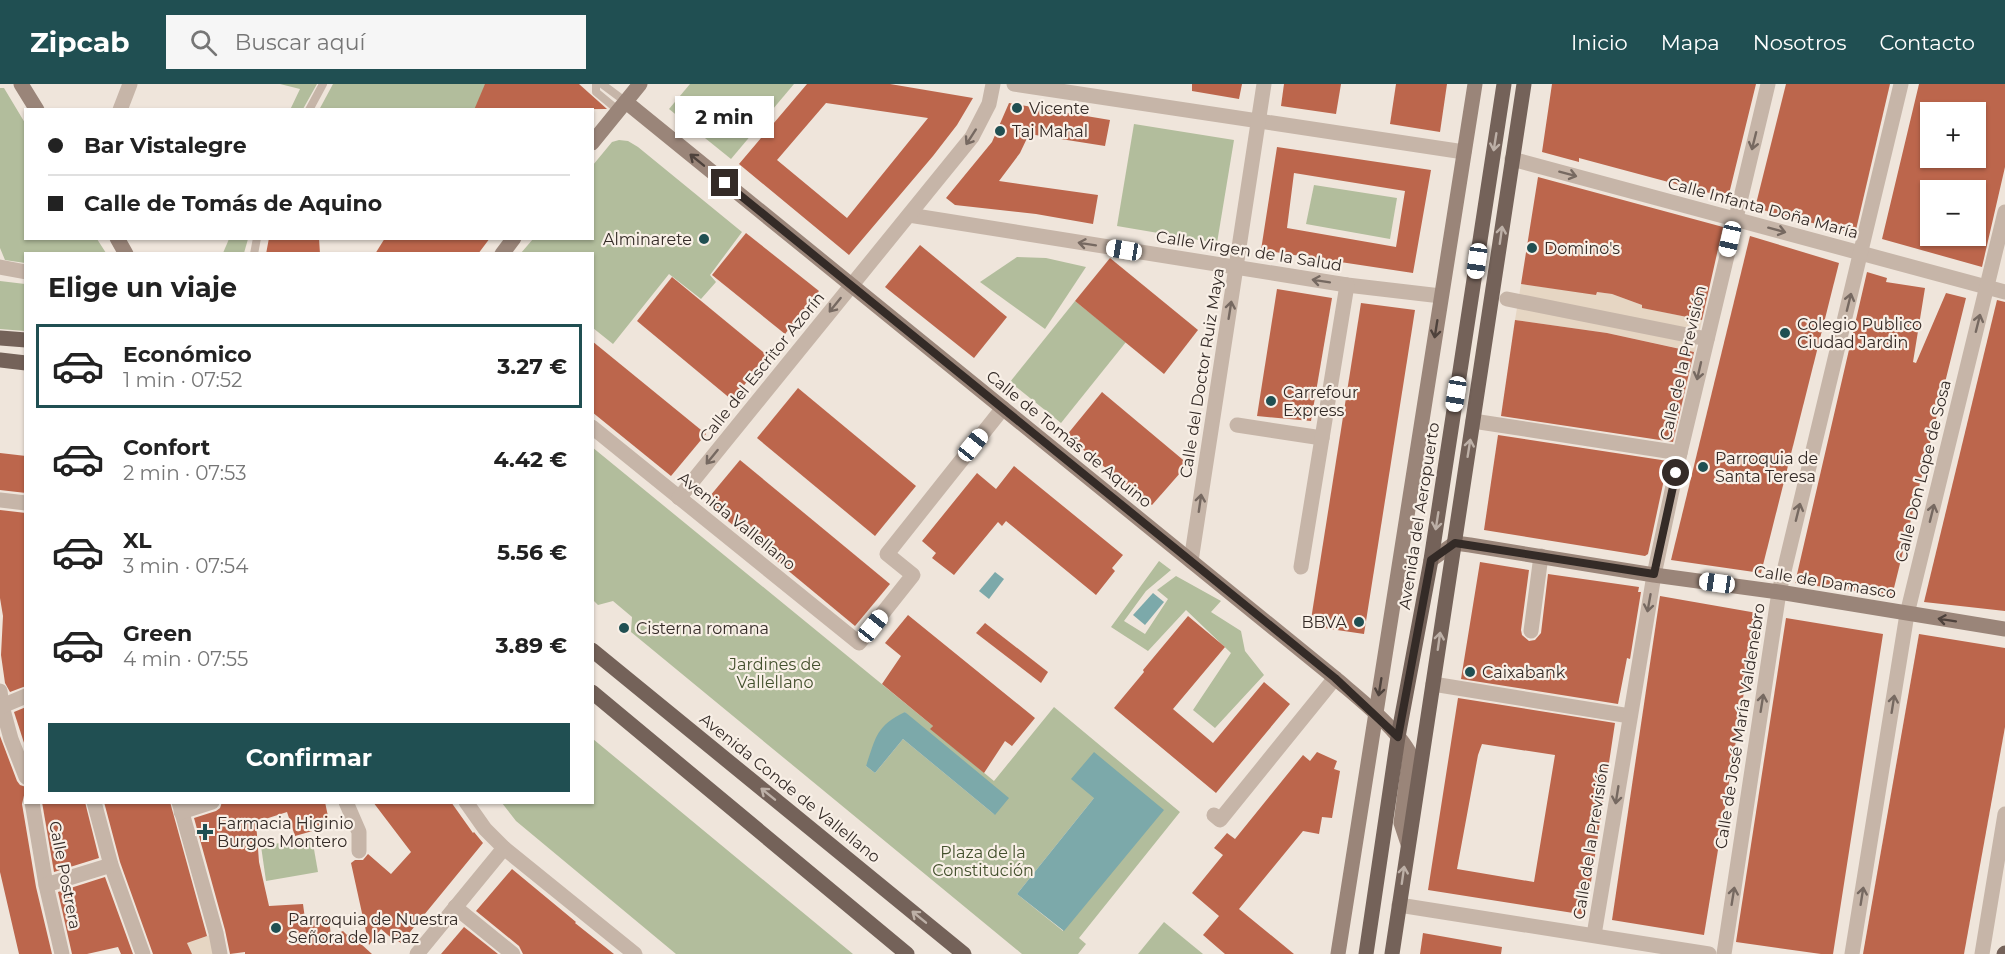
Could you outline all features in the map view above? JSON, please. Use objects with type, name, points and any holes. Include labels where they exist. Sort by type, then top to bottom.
[{"type":"main road","name":"Avenida del Aeropuerto","points":[[1366,954],[1398,737],[1431,560],[1504,84]]},
{"type":"main road","points":[[1392,954],[1524,84]]},
{"type":"main road","points":[[0,338],[24,340]]},
{"type":"main road","points":[[0,360],[24,363]]},
{"type":"main road","name":"Avenida Conde de Vallellano","points":[[594,652],[964,954]]},
{"type":"main road","points":[[594,694],[907,954]]},
{"type":"street","points":[[21,84],[36,108]]},
{"type":"street","points":[[121,108],[130,84]]},
{"type":"street","points":[[594,141],[640,84]]},
{"type":"street","name":"Calle del Escritor Azorín","points":[[679,498],[972,138],[989,104],[993,84]]},
{"type":"street","points":[[1014,84],[1464,152]]},
{"type":"street","name":"Calle del Doctor Ruiz Maya","points":[[1191,561],[1264,84]]},
{"type":"street","name":"Avenida del Aeropuerto","points":[[1338,954],[1475,84]]},
{"type":"street","name":"Calle de la Previsión","points":[[1594,935],[1654,574],[1680,453],[1768,84]]},
{"type":"street","name":"Calle de José María Valdenebro","points":[[1724,954],[1779,592],[1901,84]]},
{"type":"street","name":"Calle de Tomás de Aquino","points":[[622,107],[852,285],[1335,678],[1376,715],[1398,737],[1408,750],[1410,757],[1401,823],[1408,844]]},
{"type":"street","name":"Calle Infanta Doña María","points":[[1512,159],[2005,292]]},
{"type":"street","name":"Calle Don Lope de Sosa","points":[[1852,954],[1907,614],[2005,212]]},
{"type":"street","name":"Calle Virgen de la Salud","points":[[909,215],[1347,285],[1441,296]]},
{"type":"street","points":[[0,267],[24,272]]},
{"type":"street","points":[[1301,567],[1347,285]]},
{"type":"street","points":[[1507,299],[1707,339]]},
{"type":"street","name":"Avenida Vallellano","points":[[594,429],[859,643],[913,575],[887,554],[1003,408]]},
{"type":"street","points":[[1473,421],[1680,453]]},
{"type":"street","points":[[1237,425],[1322,438]]},
{"type":"street","points":[[0,500],[24,503]]},
{"type":"street","points":[[1431,560],[1455,543]]},
{"type":"street","name":"Calle de Damasco","points":[[1455,543],[2005,629]]},
{"type":"street","points":[[1531,631],[1541,556]]},
{"type":"street","points":[[1214,815],[1220,820],[1335,678]]},
{"type":"street","points":[[1433,684],[1630,716]]},
{"type":"street","points":[[24,696],[1,698],[11,739],[24,772]]},
{"type":"street","name":"Calle Postrera","points":[[32,804],[46,885],[62,954]]},
{"type":"street","points":[[95,804],[111,865],[143,954]]},
{"type":"street","points":[[199,804],[180,807],[220,954]]},
{"type":"street","points":[[347,804],[359,832],[359,851]]},
{"type":"street","points":[[467,804],[485,829],[504,848],[635,954]]},
{"type":"street","points":[[1982,954],[2005,814]]},
{"type":"street","points":[[417,954],[504,848]]},
{"type":"street","points":[[46,885],[111,865]]},
{"type":"street","points":[[1399,904],[1709,954]]},
{"type":"street","points":[[455,907],[513,954]]},
{"type":"lane","points":[[310,108],[323,84]]},
{"type":"lane","points":[[596,84],[596,92],[622,107]]},
{"type":"lane","points":[[602,84],[622,107]]},
{"type":"green space","points":[[280,84],[317,84],[304,108],[291,108],[300,89]]},
{"type":"green space","points":[[333,84],[502,84],[485,108],[320,108]]},
{"type":"green space","points":[[690,84],[794,84],[731,159],[669,109]]},
{"type":"green space","points":[[0,88],[4,88],[24,121],[24,240],[98,240],[105,252],[24,252],[24,263],[5,260],[0,248]]},
{"type":"green space","points":[[1134,124],[1234,140],[1217,243],[1117,226]]},
{"type":"green space","points":[[628,141],[638,147],[742,232],[710,275],[716,282],[701,299],[669,274],[613,344],[594,329],[594,252],[522,252],[532,240],[594,240],[594,164],[612,142]]},
{"type":"green space","points":[[1314,185],[1397,198],[1390,239],[1306,224]]},
{"type":"green space","points":[[229,240],[248,240],[244,252],[223,252]]},
{"type":"green space","points":[[1017,257],[1046,258],[1086,267],[1045,329],[980,282]]},
{"type":"green space","points":[[0,281],[24,284],[24,331],[0,329]]},
{"type":"green space","points":[[1075,301],[1126,342],[1061,423],[1010,382]]},
{"type":"green space","points":[[594,449],[933,726],[931,729],[994,781],[1054,707],[1180,812],[1079,938],[1086,944],[1078,954],[1022,954],[631,632],[632,617],[613,601],[598,605],[594,601]],"holes":[[[905,712],[995,815],[903,739],[875,773],[866,766]],[[1094,798],[1063,931],[1017,894]]]},
{"type":"green space","points":[[1159,561],[1171,570],[1146,591],[1124,621],[1145,634],[1168,599],[1157,590],[1176,576],[1221,601],[1211,612],[1241,631],[1245,651],[1264,675],[1215,728],[1193,710],[1231,653],[1186,610],[1148,651],[1111,627]]},
{"type":"green space","points":[[594,740],[853,954],[676,954],[516,821],[503,804],[594,804]]},
{"type":"green space","points":[[312,838],[318,872],[266,881],[261,846]]},
{"type":"green space","points":[[1164,922],[1203,954],[1138,954]]},
{"type":"shaded area","points":[[1521,284],[1612,294],[1642,305],[1643,308],[1702,320],[1695,352],[1607,333],[1515,320]]},
{"type":"shaded area","points":[[216,933],[220,954],[191,954],[187,943]]},
{"type":"water","points":[[995,572],[1004,579],[989,599],[979,591]]},
{"type":"water","points":[[1153,593],[1164,602],[1145,625],[1133,615]]},
{"type":"water","points":[[905,712],[1009,798],[995,815],[903,739],[875,773],[866,766],[878,733],[888,722]]},
{"type":"water","points":[[1094,752],[1164,810],[1064,931],[1017,894],[1094,798],[1071,779]]},
{"type":"building","points":[[485,84],[579,84],[607,109],[594,108],[475,108]]},
{"type":"building","points":[[807,84],[890,84],[973,98],[957,125],[933,156],[849,255],[739,164]],"holes":[[[826,103],[928,118],[847,218],[777,160]]]},
{"type":"building","points":[[1192,84],[1242,84],[1239,99],[1192,91]]},
{"type":"building","points":[[1284,84],[1341,84],[1336,114],[1281,106]]},
{"type":"building","points":[[1396,84],[1447,84],[1440,132],[1390,124]]},
{"type":"building","points":[[1552,84],[1756,84],[1728,198],[1579,158],[1579,162],[1542,152]]},
{"type":"building","points":[[1786,84],[1890,84],[1855,234],[1755,208]]},
{"type":"building","points":[[1919,84],[2005,84],[2005,167],[1982,267],[1882,239]]},
{"type":"building","points":[[1009,103],[1110,120],[1105,146],[1029,134],[1020,153],[999,181],[1098,195],[1093,224],[1036,214],[955,205],[946,198],[992,142]]},
{"type":"building","points":[[1277,147],[1431,170],[1413,273],[1261,250]],"holes":[[[1294,173],[1405,191],[1396,247],[1287,228]]]},
{"type":"building","points":[[1538,177],[1723,227],[1702,320],[1642,308],[1642,305],[1612,294],[1597,292],[1596,295],[1521,284]]},
{"type":"building","points":[[746,233],[819,291],[785,334],[712,275]]},
{"type":"building","points":[[1750,236],[1839,263],[1761,573],[1671,560]]},
{"type":"building","points":[[269,240],[319,240],[320,252],[266,252]]},
{"type":"building","points":[[384,240],[488,240],[480,252],[376,252]]},
{"type":"building","points":[[920,245],[1007,317],[974,358],[885,287]]},
{"type":"building","points":[[1110,258],[1198,330],[1164,374],[1075,301]]},
{"type":"building","points":[[1867,272],[1887,278],[1886,282],[1925,288],[1913,362],[1916,363],[1946,293],[1966,298],[1892,596],[1795,583]]},
{"type":"building","points":[[672,277],[768,356],[732,400],[637,321]]},
{"type":"building","points":[[1277,289],[1332,298],[1311,421],[1257,416]]},
{"type":"building","points":[[1997,300],[2005,302],[2005,611],[1924,602]]},
{"type":"building","points":[[1361,303],[1415,310],[1364,634],[1310,626]]},
{"type":"building","points":[[1515,320],[1607,333],[1694,352],[1673,442],[1501,416]]},
{"type":"building","points":[[594,343],[706,434],[671,476],[594,414]]},
{"type":"building","points":[[798,388],[916,486],[875,536],[757,438]]},
{"type":"building","points":[[1102,392],[1188,464],[1152,505],[1066,436]]},
{"type":"building","points":[[1498,435],[1668,461],[1648,554],[1645,556],[1484,530]]},
{"type":"building","points":[[0,453],[24,456],[24,493],[0,490]]},
{"type":"building","points":[[740,460],[890,584],[855,626],[705,502]]},
{"type":"building","points":[[1014,466],[1123,555],[1112,568],[1115,571],[1096,595],[1006,521],[1002,526],[998,522],[954,575],[932,558],[936,553],[922,541],[977,473],[996,489]]},
{"type":"building","points":[[0,510],[24,513],[24,687],[10,692],[5,683],[1,655],[3,616],[0,598]]},
{"type":"building","points":[[1480,562],[1529,570],[1521,630],[1522,635],[1529,641],[1535,640],[1541,633],[1548,574],[1639,587],[1638,592],[1641,592],[1630,659],[1627,658],[1618,704],[1461,679]]},
{"type":"building","points":[[1660,596],[1757,613],[1704,935],[1612,920]]},
{"type":"building","points":[[908,615],[1035,718],[1012,746],[1005,741],[984,773],[930,729],[933,726],[882,684],[901,656],[885,643]]},
{"type":"building","points":[[1188,616],[1225,647],[1173,709],[1213,743],[1264,682],[1290,704],[1216,793],[1114,708]]},
{"type":"building","points":[[1786,618],[1883,634],[1833,954],[1736,942]]},
{"type":"building","points":[[985,623],[1048,672],[1041,683],[976,633]]},
{"type":"building","points":[[1919,634],[2005,648],[2005,727],[1964,954],[1863,954]]},
{"type":"building","points":[[1458,698],[1615,723],[1586,915],[1428,890]],"holes":[[[1482,744],[1555,755],[1534,882],[1457,869]]]},
{"type":"building","points":[[24,708],[24,743],[14,712]]},
{"type":"building","points":[[0,736],[17,781],[24,786],[22,804],[36,887],[52,954],[19,954],[0,872]]},
{"type":"building","points":[[1317,752],[1337,761],[1334,769],[1340,771],[1332,818],[1322,817],[1319,834],[1303,831],[1239,909],[1294,954],[1225,954],[1203,935],[1219,916],[1192,893],[1223,855],[1214,848],[1227,833],[1235,839],[1303,755],[1310,761]]},
{"type":"building","points":[[42,804],[86,804],[99,858],[54,872]]},
{"type":"building","points":[[105,804],[171,804],[207,936],[187,943],[192,954],[153,954],[120,862]]},
{"type":"building","points":[[221,804],[325,804],[330,826],[295,836],[287,812],[256,822],[259,862],[269,906],[303,904],[305,919],[329,919],[331,936],[343,931],[347,935],[349,933],[372,954],[245,954],[245,952],[230,954],[194,818],[220,808]]},
{"type":"building","points":[[375,804],[452,804],[483,843],[401,943],[395,941],[381,929],[369,945],[351,863],[355,860],[363,860],[368,854],[391,874],[411,852]]},
{"type":"building","points":[[512,869],[614,954],[523,954],[519,946],[476,911]]},
{"type":"building","points":[[105,877],[133,954],[121,954],[118,947],[87,954],[72,954],[58,892]]},
{"type":"building","points":[[464,927],[498,954],[441,954]]},
{"type":"building","points":[[1423,933],[1502,947],[1501,954],[1420,954]]},
{"type":"place","name":"Vicente","points":[[1017,108]]},
{"type":"place","name":"Taj Mahal","points":[[1000,131]]},
{"type":"place","name":"Alminarete","points":[[704,239]]},
{"type":"place","name":"Domino's","points":[[1532,248]]},
{"type":"place","name":"Colegio Publico Ciudad Jardin","points":[[1785,333]]},
{"type":"place","name":"Carrefour Express","points":[[1271,401]]},
{"type":"place","name":"Parroquia de Santa Teresa","points":[[1703,467]]},
{"type":"place","name":"BBVA","points":[[1359,622]]},
{"type":"place","name":"Cisterna romana","points":[[624,628]]},
{"type":"place","name":"Caixabank","points":[[1470,672]]},
{"type":"place","name":"Farmacia Higinio Burgos Montero","points":[[205,832]]},
{"type":"place","name":"Parroquia de Nuestra Señora de la Paz","points":[[276,928]]},
{"type":"route","points":[[725,183],[1335,678],[1398,737],[1431,560],[1455,543],[1654,574],[1676,473]]},
{"type":"park label","name":"Jardines de Vallellano","points":[[775,673]]},
{"type":"park label","name":"Plaza de la Constitución","points":[[983,861]]}]
